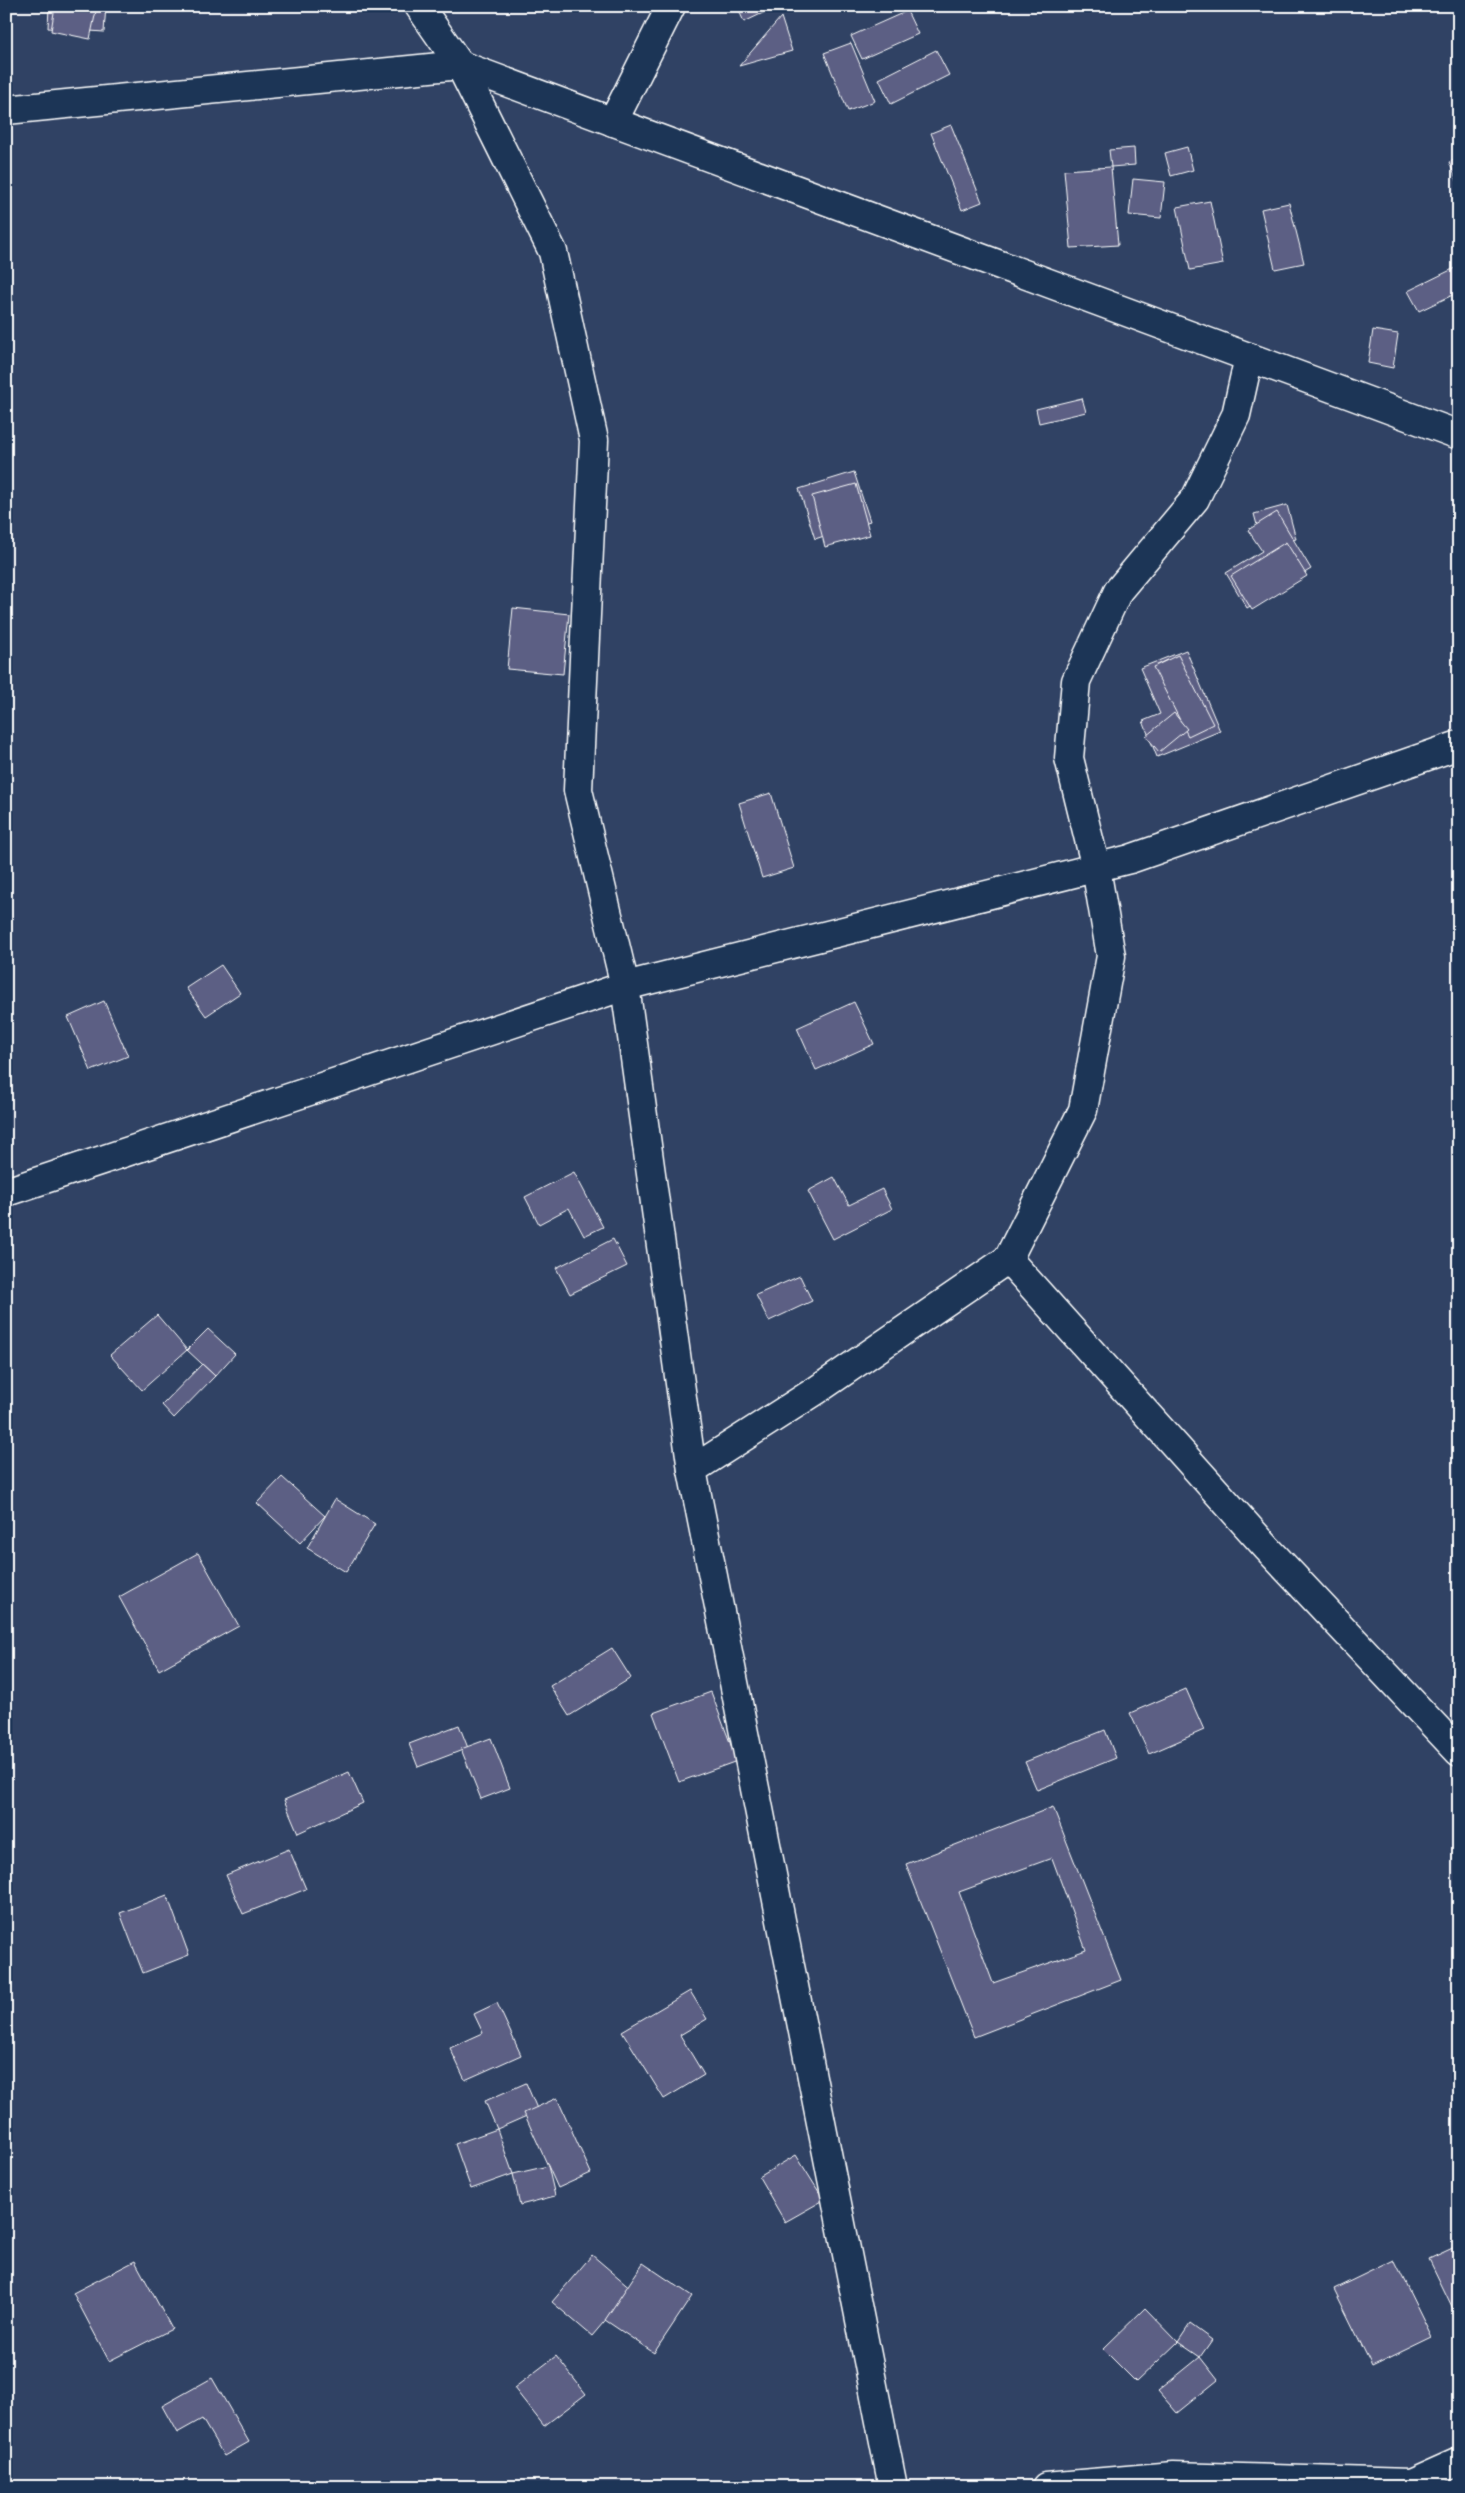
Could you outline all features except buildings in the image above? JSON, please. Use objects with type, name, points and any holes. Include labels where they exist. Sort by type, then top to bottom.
[{"type":"street","points":[[419,6],[460,65],[553,252],[594,440],[578,790],[624,986],[692,1470],[893,2487]]},
{"type":"street","points":[[613,122],[671,6]]},
{"type":"street","points":[[6,110],[460,65],[1459,435]]},
{"type":"street","points":[[692,1470],[817,1390],[1008,1259],[1083,1110],[1111,956],[1096,868],[1069,758],[1076,681],[1118,591],[1195,498],[1236,416],[1249,357]]},
{"type":"street","points":[[6,1192],[624,986],[1130,859],[1459,746]]},
{"type":"street","points":[[1008,1259],[1267,1548],[1459,1752]]},
{"type":"street","points":[[1046,2487],[1173,2476],[1410,2482],[1459,2461]]}]
